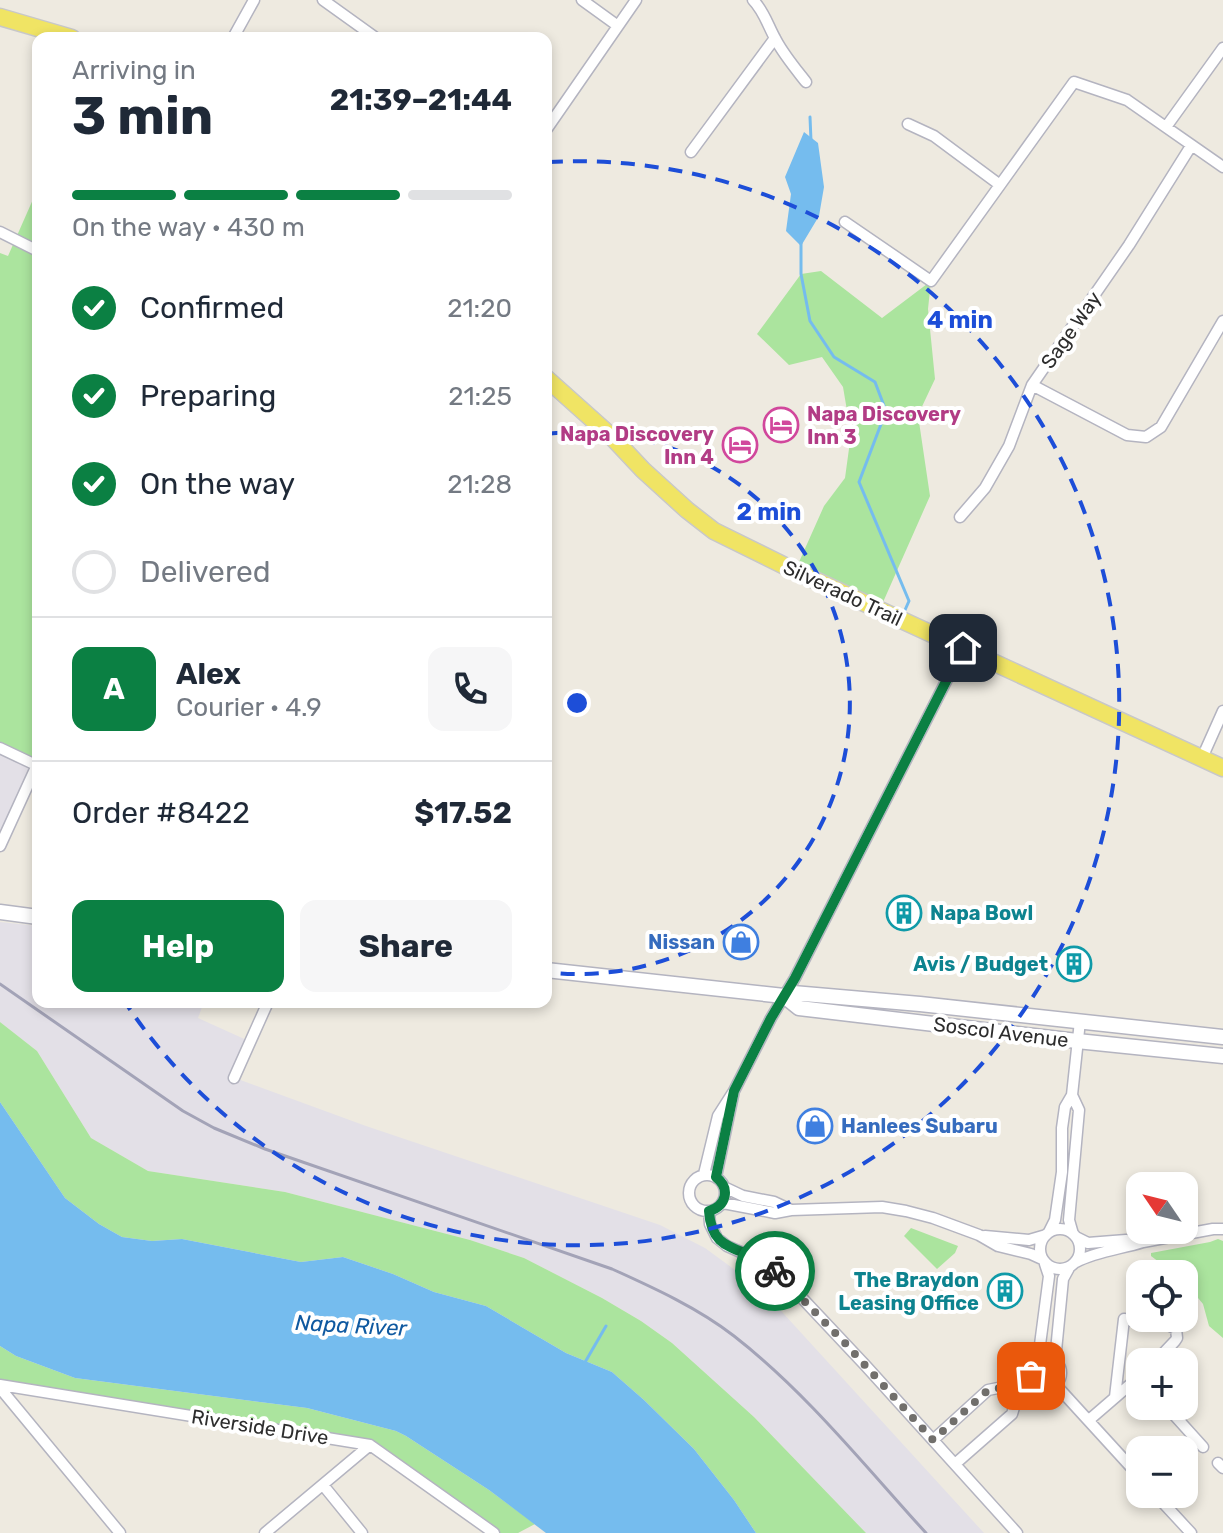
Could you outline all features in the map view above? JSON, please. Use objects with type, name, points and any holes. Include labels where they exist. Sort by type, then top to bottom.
[{"type":"main road","points":[[0,17],[51,32]]},
{"type":"main road","name":"Silverado Trail","points":[[552,383],[707,526],[762,556],[1223,768]]},
{"type":"main road","points":[[0,912],[32,916]]},
{"type":"main road","name":"Soscol Avenue","points":[[552,971],[784,996],[793,993],[857,998],[1223,1037]]},
{"type":"main road","name":"Soscol Avenue","points":[[784,996],[799,1008],[1223,1056]]},
{"type":"street","points":[[236,32],[254,0]]},
{"type":"street","points":[[323,0],[368,32]]},
{"type":"street","points":[[582,0],[618,26]]},
{"type":"street","points":[[552,121],[636,0]]},
{"type":"street","points":[[753,0],[760,7],[787,58],[806,82]]},
{"type":"street","points":[[691,152],[775,38]]},
{"type":"street","points":[[1166,127],[1223,48]]},
{"type":"street","points":[[845,222],[931,281],[1074,82],[1127,100],[1223,167]]},
{"type":"street","points":[[908,124],[934,136],[1000,185]]},
{"type":"street","name":"Sage Way","points":[[960,517],[985,488],[1009,446],[1032,385],[1129,245],[1191,146]]},
{"type":"street","points":[[0,232],[32,248]]},
{"type":"street","points":[[1032,385],[1127,435],[1146,437],[1161,427],[1223,321]]},
{"type":"street","points":[[704,1174],[718,1116],[795,978],[963,648]]},
{"type":"street","points":[[1202,758],[1223,711]]},
{"type":"street","points":[[0,748],[32,763]]},
{"type":"street","points":[[0,846],[32,776]]},
{"type":"street","points":[[234,1078],[265,1008]]},
{"type":"street","points":[[1038,1360],[1047,1358],[1055,1361],[1061,1374],[1055,1384],[1044,1387],[1036,1384],[1031,1371],[1038,1360],[1049,1276],[1040,1246],[1055,1220],[1062,1172],[1062,1128],[1065,1107],[1072,1095],[1080,1021]]},
{"type":"street","points":[[716,1177],[734,1091]]},
{"type":"street","points":[[1055,1361],[1063,1279],[1080,1249],[1069,1220],[1079,1110],[1072,1095]]},
{"type":"street","points":[[724,1187],[723,1203],[709,1211],[694,1206],[688,1194],[691,1183],[704,1174],[716,1177],[724,1187],[743,1196],[774,1202],[791,1210]]},
{"type":"street","points":[[723,1203],[775,1213],[882,1207],[933,1218],[979,1235],[998,1246],[1031,1254],[1056,1269],[1072,1265],[1089,1255],[1137,1244]]},
{"type":"street","points":[[709,1211],[711,1228],[721,1242],[763,1262],[785,1280],[1017,1533]]},
{"type":"street","points":[[979,1235],[1029,1240],[1061,1229],[1088,1243],[1126,1240]]},
{"type":"street","points":[[1198,1232],[1218,1229]]},
{"type":"street","points":[[1115,1397],[1124,1319],[1166,1324],[1176,1329],[1177,1338],[1168,1348]]},
{"type":"street","points":[[1013,1394],[1033,1380]]},
{"type":"street","points":[[1055,1384],[1126,1461]]},
{"type":"street","points":[[0,1386],[120,1533]]},
{"type":"street","name":"Riverside Drive","points":[[0,1386],[370,1445],[494,1533]]},
{"type":"street","points":[[933,1440],[988,1390],[998,1388],[1013,1394]]},
{"type":"street","points":[[1089,1420],[1126,1388]]},
{"type":"street","points":[[955,1464],[1012,1414],[1015,1404],[1013,1394]]},
{"type":"street","points":[[1179,1420],[1203,1447]]},
{"type":"street","points":[[265,1533],[370,1445]]},
{"type":"street","points":[[323,1485],[362,1533]]},
{"type":"street","points":[[1168,1508],[1191,1533]]},
{"type":"shaded area","points":[[0,748],[32,763],[32,776],[0,850]]},
{"type":"shaded area","points":[[0,922],[32,925],[32,1008],[202,1008],[198,1018],[251,1042],[235,1078],[366,1126],[660,1225],[705,1248],[761,1289],[984,1533],[866,1533],[754,1417],[672,1343],[602,1298],[524,1258],[470,1240],[285,1192],[148,1171],[91,1138],[37,1051],[0,1022]]},
{"type":"green space","points":[[32,202],[32,763],[0,748],[0,253],[8,256]]},
{"type":"green space","points":[[821,271],[882,318],[931,281],[928,309],[935,379],[918,415],[930,496],[880,609],[795,571],[824,506],[845,478],[851,434],[843,387],[822,357],[789,365],[757,334],[801,274]]},
{"type":"green space","points":[[0,1022],[37,1051],[91,1138],[148,1171],[285,1192],[470,1240],[524,1258],[641,1321],[672,1343],[754,1417],[866,1533],[756,1533],[694,1449],[612,1372],[566,1353],[486,1306],[434,1292],[343,1257],[301,1262],[182,1239],[152,1241],[122,1237],[99,1224],[65,1198],[0,1102]]},
{"type":"green space","points":[[911,1228],[958,1246],[955,1253],[937,1269],[904,1236]]},
{"type":"green space","points":[[1223,1241],[1223,1338],[1209,1326],[1203,1304],[1198,1298],[1198,1260],[1156,1260],[1151,1256],[1151,1253]]},
{"type":"green space","points":[[0,1346],[16,1356],[75,1378],[307,1408],[396,1431],[489,1490],[535,1524],[518,1533],[494,1533],[370,1445],[0,1385]]},
{"type":"water","points":[[804,132],[818,143],[824,187],[819,216],[801,246],[786,231],[791,194],[785,177]]},
{"type":"water","name":"Napa River","points":[[0,1102],[65,1198],[122,1237],[152,1241],[182,1239],[301,1262],[343,1257],[434,1292],[486,1306],[566,1353],[612,1372],[694,1449],[756,1533],[546,1533],[489,1490],[396,1431],[307,1408],[75,1378],[16,1356],[0,1346]]},
{"type":"waterway","points":[[810,117],[811,141]]},
{"type":"waterway","points":[[801,243],[801,274],[810,321],[834,357],[875,382],[886,411],[859,482],[909,601],[905,610]]},
{"type":"waterway","points":[[584,1364],[606,1326]]},
{"type":"railway","points":[[0,984],[32,1006]]},
{"type":"railway","points":[[35,1008],[183,1111],[214,1128],[265,1149],[612,1269],[706,1316],[786,1381],[926,1533]]},
{"type":"way so far","points":[[775,1271],[933,1440],[988,1390],[998,1388],[1013,1394],[1033,1380],[1031,1376]]},
{"type":"place","name":"Napa Discovery Inn 3","points":[[781,425]]},
{"type":"place","name":"Napa Discovery Inn 4","points":[[740,445]]},
{"type":"place","name":"Napa Bowl","points":[[904,913]]},
{"type":"place","name":"Nissan","points":[[741,942]]},
{"type":"place","name":"Avis / Budget","points":[[1074,964]]},
{"type":"place","name":"Hanlees Subaru","points":[[815,1126]]},
{"type":"place","name":"The Braydon Leasing Office","points":[[1005,1291]]},
{"type":"route","points":[[775,1271],[754,1257],[724,1245],[710,1224],[709,1211],[717,1209],[725,1195],[724,1187],[716,1177],[734,1091],[963,648]]}]
